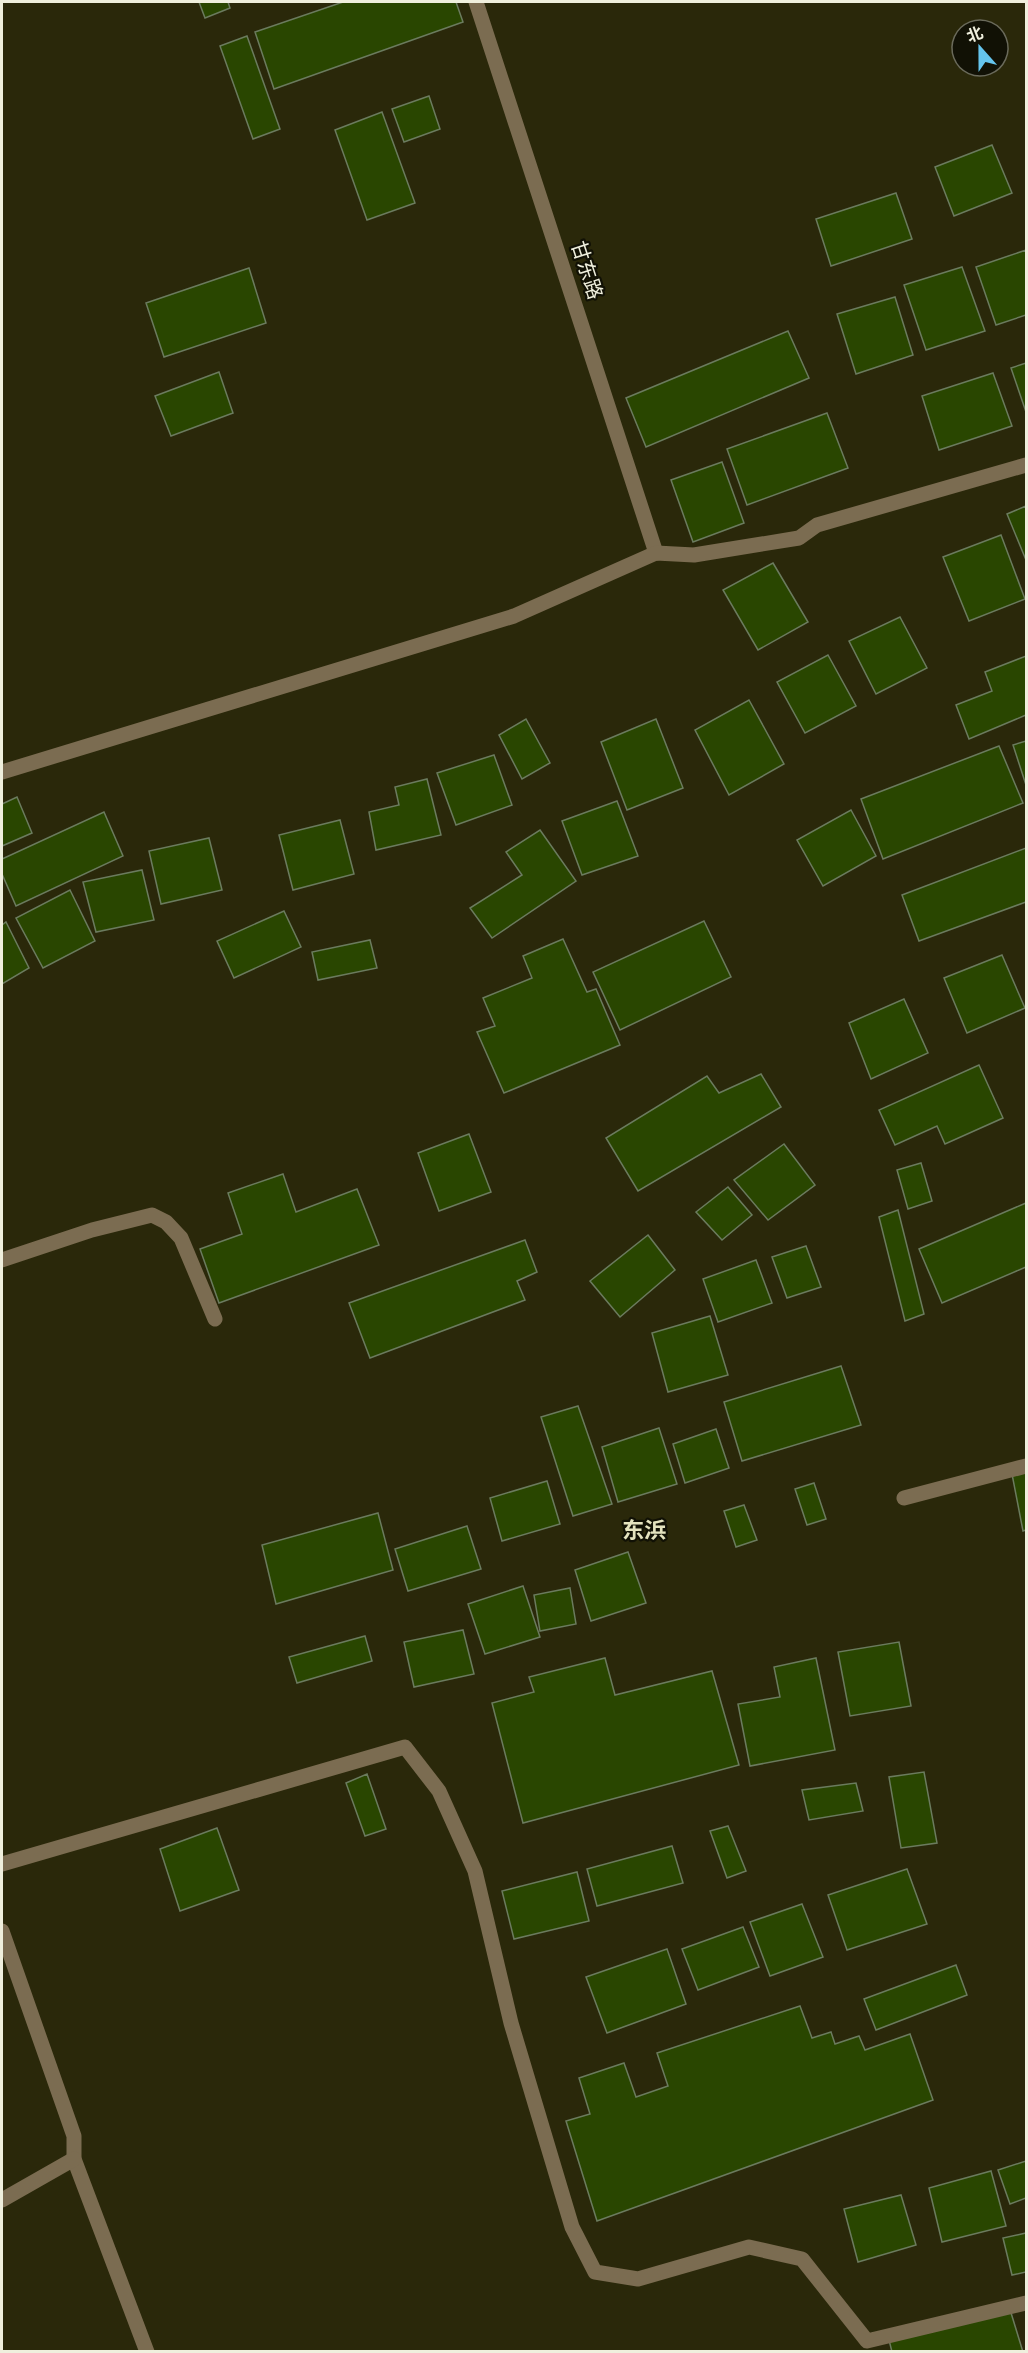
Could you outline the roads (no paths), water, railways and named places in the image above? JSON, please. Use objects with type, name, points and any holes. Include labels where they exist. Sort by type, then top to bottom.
[{"type":"street","name":"甘东路","points":[[476,2],[656,553]]},
{"type":"street","points":[[2,772],[514,616],[656,553],[694,555],[799,538],[817,525],[1026,465]]},
{"type":"street","points":[[2,1260],[92,1230],[152,1215],[166,1222],[181,1238],[215,1319]]},
{"type":"street","points":[[904,1498],[1026,1466]]},
{"type":"street","points":[[2,1864],[405,1748],[439,1791],[475,1871],[517,2046],[572,2227],[595,2272],[638,2279],[749,2247],[801,2259],[867,2341],[1026,2303]]},
{"type":"street","points":[[2,1931],[74,2136],[74,2159],[147,2352]]},
{"type":"street","points":[[2,2200],[74,2159]]},
{"type":"district","name":"东浜","points":[[644,1530]]}]
